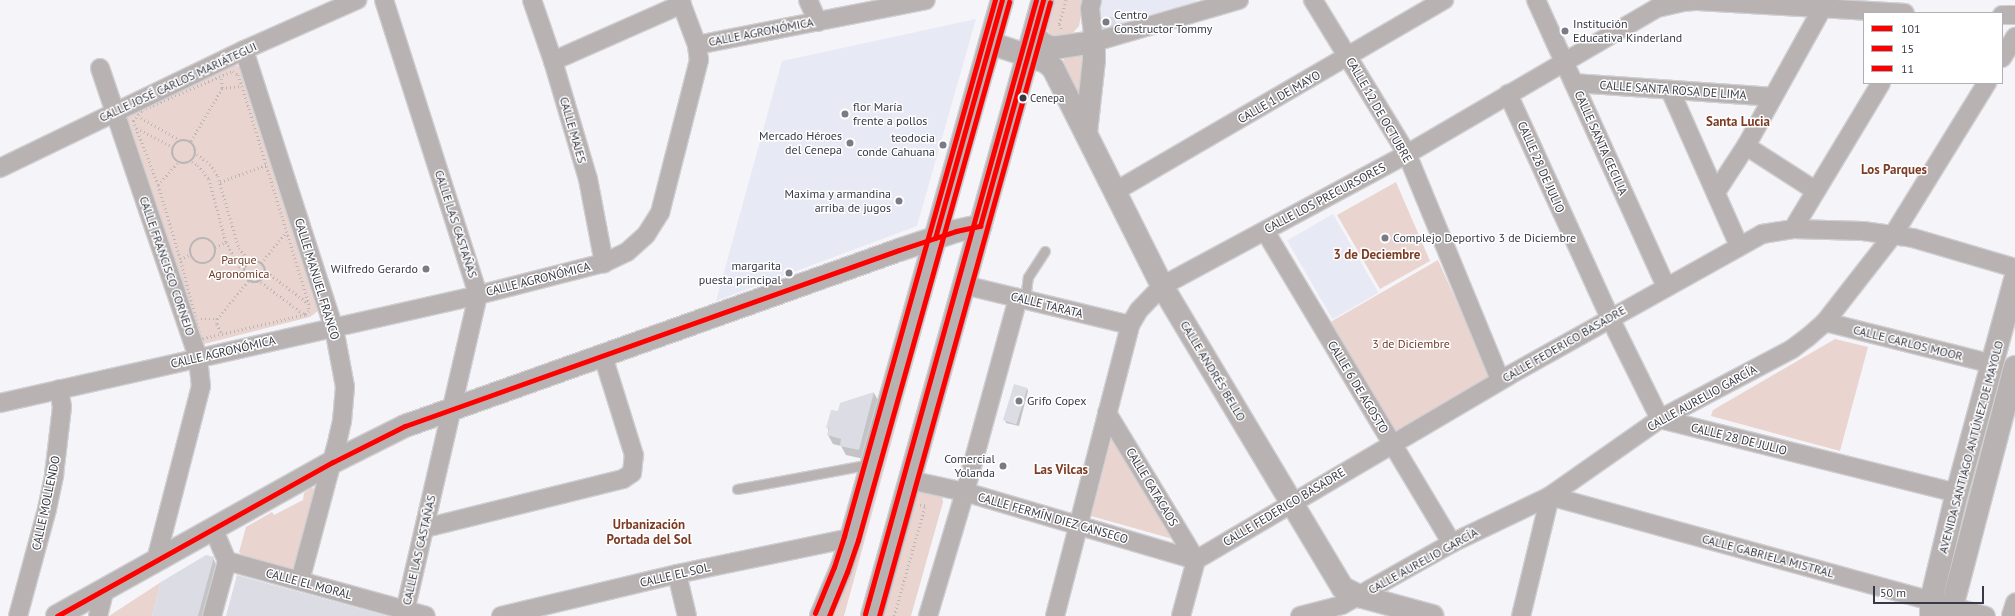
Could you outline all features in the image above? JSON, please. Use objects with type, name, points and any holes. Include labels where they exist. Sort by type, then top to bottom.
[{"type":"main road","points":[[821,616],[841,569],[851,538],[1002,0]]},
{"type":"main road","points":[[872,616],[908,480],[1043,0]]},
{"type":"street","name":"CALLE JOSÉ CARLOS MARIÁTEGUI","points":[[0,168],[244,50],[357,0]]},
{"type":"street","name":"CALLE LAS CASTAÑAS","points":[[384,0],[478,295],[405,613]]},
{"type":"street","name":"CALLE MAJES","points":[[532,0],[553,61],[588,179],[604,263]]},
{"type":"street","points":[[808,0],[818,22]]},
{"type":"street","points":[[1086,133],[1094,60],[1094,42],[1090,9],[1092,0]]},
{"type":"street","points":[[1031,46],[1044,45],[1053,48],[1094,42],[1239,0]]},
{"type":"street","name":"CALLE 12 DE OCTUBRE","points":[[1313,0],[1407,154],[1500,380]]},
{"type":"street","name":"CALLE 1 DE MAYO","points":[[1114,192],[1444,0]]},
{"type":"street","name":"CALLE SANTA CECILIA","points":[[1536,0],[1666,287]]},
{"type":"street","name":"CALLE AGRONÓMICA","points":[[0,402],[478,295],[604,263],[627,252],[637,244],[646,235],[660,213],[699,60],[697,44],[818,22],[921,1]]},
{"type":"street","name":"CALLE LOS PRECURSORES","points":[[1055,616],[1130,325],[1139,310],[1162,286],[1407,154],[1656,8],[1682,2],[1731,1],[1822,9],[1884,12]]},
{"type":"street","points":[[553,61],[681,2],[697,44]]},
{"type":"street","points":[[1716,192],[1746,146],[1822,9]]},
{"type":"street","points":[[2003,15],[2015,15]]},
{"type":"street","points":[[2003,56],[2015,37]]},
{"type":"street","name":"CALLE ANDRÉS BELLO","points":[[990,43],[1031,46],[1053,68],[1162,286],[1343,588],[1359,596],[1411,613],[1432,616]]},
{"type":"street","name":"CALLE MANUEL FRANCO","points":[[244,50],[334,328],[345,388],[342,420],[333,462],[300,581]]},
{"type":"street","name":"CALLE FRANCISCO CORNEJO","points":[[100,68],[198,358],[201,386],[156,560]]},
{"type":"street","name":"CALLE SANTA ROSA DE LIMA","points":[[1574,83],[1773,97]]},
{"type":"street","points":[[1792,229],[1880,84]]},
{"type":"street","name":"CALLE AURELIO GARCÍA","points":[[1300,616],[1342,605],[1452,543],[1550,496],[1660,419],[1792,349],[1825,322],[1893,235],[1986,84]]},
{"type":"street","points":[[1670,90],[1739,246]]},
{"type":"street","name":"CALLE 28 DE JULIO","points":[[1508,94],[1610,318],[1660,419],[1957,493]]},
{"type":"street","points":[[1746,146],[1816,191]]},
{"type":"street","points":[[57,616],[333,462],[405,426],[935,238],[956,231],[980,226]]},
{"type":"street","name":"CALLE FEDERICO BASADRE","points":[[1196,560],[1500,380],[1762,234],[1792,229],[1863,231],[1893,235],[1913,238],[2015,268]]},
{"type":"street","name":"CALLE 6 DE AGOSTO","points":[[1264,231],[1452,543]]},
{"type":"street","name":"AVENIDA SANTIAGO ANTÚNEZ DE MAYOLO","points":[[1931,608],[1957,493],[2015,279]]},
{"type":"street","name":"CALLE TARATA","points":[[964,285],[1130,325]]},
{"type":"street","points":[[928,616],[1022,299]]},
{"type":"street","name":"CALLE CARLOS MOOR","points":[[1825,322],[1992,364]]},
{"type":"street","points":[[424,528],[623,479],[632,473],[634,455],[603,356]]},
{"type":"street","name":"AVENIDA SANTIAGO ANTÚNEZ DE MAYOLO","points":[[1952,611],[2015,367]]},
{"type":"street","name":"CALLE MOLLENDO","points":[[18,616],[47,508],[54,475],[62,407],[59,389]]},
{"type":"street","name":"CALLE CATACAOS","points":[[1107,413],[1196,560]]},
{"type":"street","name":"CALLE FERMÍN DIEZ CANSECO","points":[[908,480],[965,492],[1196,560]]},
{"type":"street","points":[[1521,616],[1550,496]]},
{"type":"street","name":"CALLE GABRIELA MISTRAL","points":[[1550,496],[1931,608],[1986,616]]},
{"type":"street","points":[[212,616],[227,561],[213,528]]},
{"type":"street","name":"CALLE EL SOL","points":[[501,616],[677,574],[851,538]]},
{"type":"street","points":[[1181,616],[1196,560]]},
{"type":"street","name":"CALLE EL MORAL","points":[[227,561],[300,581],[405,613],[426,616]]},
{"type":"street","points":[[677,574],[687,616]]},
{"type":"street","points":[[98,616],[105,588]]},
{"type":"street","points":[[2011,616],[2015,604]]},
{"type":"lane","points":[[1022,299],[1028,277],[1045,251]]},
{"type":"lane","points":[[737,489],[872,464]]},
{"type":"path","points":[[233,72],[238,75],[242,86],[309,304],[309,311],[305,315],[202,339],[158,185],[133,121],[142,110],[233,72]]},
{"type":"path","points":[[191,141],[222,88],[221,77]]},
{"type":"path","points":[[222,88],[242,86]]},
{"type":"path","points":[[137,116],[180,140],[191,141]]},
{"type":"path","points":[[136,128],[173,147]]},
{"type":"path","points":[[180,140],[173,147],[172,156],[178,162],[187,164],[192,162],[197,154]]},
{"type":"path","points":[[191,141],[197,154],[210,164],[220,182],[239,248],[251,262],[261,263]]},
{"type":"path","points":[[158,185],[178,162]]},
{"type":"path","points":[[192,162],[198,165],[209,179],[226,242],[248,281],[253,283],[261,281],[266,276],[266,271]]},
{"type":"path","points":[[220,182],[266,165]]},
{"type":"path","points":[[261,263],[287,232]]},
{"type":"path","points":[[201,238],[210,240],[215,246],[214,257],[205,264],[195,260],[191,254],[193,242],[201,238]]},
{"type":"path","points":[[215,246],[226,242]]},
{"type":"path","points":[[180,259],[191,254]]},
{"type":"path","points":[[244,274],[247,265],[251,262]]},
{"type":"path","points":[[261,263],[266,271],[309,304]]},
{"type":"path","points":[[195,317],[210,320],[217,319],[248,281]]},
{"type":"path","points":[[261,281],[305,315]]},
{"type":"path","points":[[217,319],[217,324],[222,334]]},
{"type":"path","points":[[894,616],[925,506]]},
{"type":"shaded area","points":[[1102,0],[1196,0],[1197,4],[1102,33],[1096,29]]},
{"type":"shaded area","name":"Mercado Héroes del Cenepa","points":[[976,19],[917,226],[716,301],[782,61]]},
{"type":"shaded area","points":[[1333,214],[1378,293],[1333,319],[1287,240]]},
{"type":"green space","points":[[1052,0],[1084,0],[1079,26],[1071,35],[1057,38],[1051,36],[1045,26]]},
{"type":"green space","points":[[1082,53],[1086,55],[1082,104],[1062,63],[1064,59]]},
{"type":"green space","points":[[993,57],[999,59],[946,221],[940,219]]},
{"type":"green space","name":"Parque Agronomica","points":[[235,65],[242,68],[318,311],[310,317],[204,344],[196,338],[127,117],[134,108]]},
{"type":"green space","name":"Complejo Deportivo 3 de Diciembre","points":[[1396,182],[1430,261],[1380,289],[1337,215]]},
{"type":"green space","points":[[944,250],[844,616],[832,616],[838,606],[845,584],[939,252]]},
{"type":"green space","name":"3 de Diciembre","points":[[1438,260],[1489,374],[1487,379],[1397,434],[1327,324]]},
{"type":"green space","points":[[1835,339],[1868,347],[1840,451],[1711,416],[1713,410]]},
{"type":"green space","points":[[1112,437],[1173,539],[1091,516]]},
{"type":"green space","points":[[311,488],[317,489],[300,569],[293,571],[245,558],[239,552],[246,527],[272,512],[274,515],[303,500],[304,493]]},
{"type":"green space","points":[[921,490],[942,496],[943,502],[911,616],[882,616],[917,492]]},
{"type":"green space","points":[[161,582],[152,616],[109,616]]},
{"type":"building","points":[[1102,17],[1114,17],[1116,25],[1103,28]]},
{"type":"building","points":[[1014,384],[1027,388],[1016,424],[1003,420]]},
{"type":"building","points":[[874,392],[859,450],[840,446],[841,439],[827,435],[829,428],[826,428],[831,410],[838,411],[840,403]]},
{"type":"building","points":[[206,555],[214,557],[198,616],[152,616],[161,582]]},
{"type":"building","points":[[237,575],[387,616],[226,616]]},
{"type":"transit line","name":"11","points":[[815,613],[834,567],[844,536],[995,0]]},
{"type":"transit line","name":"101","points":[[935,238],[1002,0]]},
{"type":"transit line","name":"11","points":[[865,614],[1036,0]]},
{"type":"transit line","name":"101","points":[[57,616],[333,462],[405,426],[899,250],[956,231],[980,226],[1043,0]]},
{"type":"transit line","name":"15","points":[[829,616],[858,540],[1009,2]]},
{"type":"transit line","name":"15","points":[[879,616],[1050,2]]},
{"type":"place","name":"Centro Constructor Tommy","points":[[1106,22]]},
{"type":"place","name":"Institución Educativa Kinderland","points":[[1565,31]]},
{"type":"place","name":"Cenepa","points":[[1023,98]]},
{"type":"place","name":"flor María frente a pollos","points":[[845,114]]},
{"type":"place","name":"Mercado Héroes del Cenepa","points":[[850,143]]},
{"type":"place","name":"teodocia conde Cahuana","points":[[943,145]]},
{"type":"place","name":"Maxima y armandina arriba de jugos","points":[[899,201]]},
{"type":"place","name":"Complejo Deportivo 3 de Diciembre","points":[[1385,238]]},
{"type":"place","name":"Wilfredo Gerardo","points":[[426,269]]},
{"type":"place","name":"margarita puesta principal","points":[[789,273]]},
{"type":"place","name":"Grifo Copex","points":[[1019,401]]},
{"type":"place","name":"Comercial Yolanda","points":[[1003,466]]},
{"type":"district","name":"Santa Lucia","points":[[1738,122]]},
{"type":"district","name":"Los Parques","points":[[1894,170]]},
{"type":"district","name":"3 de Deciembre","points":[[1377,255]]},
{"type":"district","name":"Las Vilcas","points":[[1061,470]]},
{"type":"district","name":"Urbanización Portada del Sol","points":[[649,534]]}]
